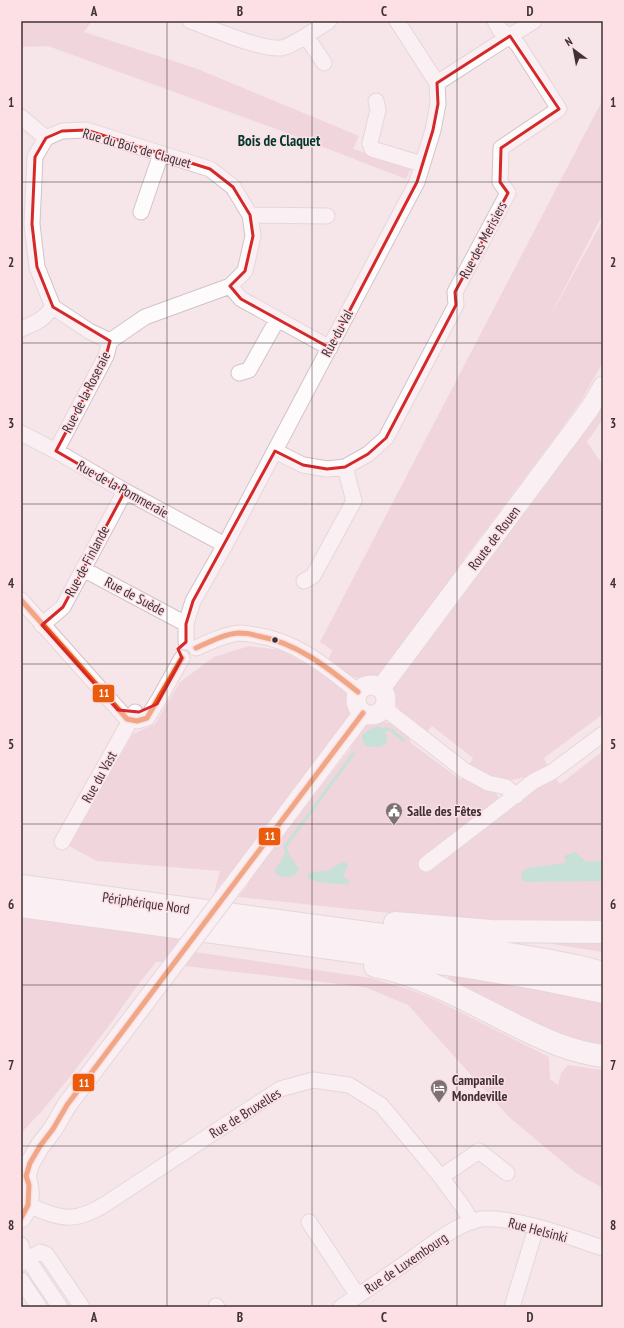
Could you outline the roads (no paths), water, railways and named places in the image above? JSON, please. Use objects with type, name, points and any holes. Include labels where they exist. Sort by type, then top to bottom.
[{"type":"highway","name":"Périphérique Nord","points":[[21,886],[294,933]]},
{"type":"highway","name":"Périphérique Nord","points":[[21,906],[294,933]]},
{"type":"highway","points":[[294,933],[341,917],[491,931],[603,932]]},
{"type":"highway","points":[[294,933],[441,943],[546,960],[603,973]]},
{"type":"highway","points":[[294,933],[579,986],[603,992]]},
{"type":"highway","points":[[294,933],[311,954],[392,970],[421,979],[551,1042],[574,1050],[603,1056]]},
{"type":"highway","points":[[441,943],[455,939],[603,960]]},
{"type":"main road","name":"Route de Rouen","points":[[381,688],[590,408],[603,386]]},
{"type":"main road","points":[[372,684],[381,688],[387,700],[382,712],[374,715],[366,715],[360,710],[356,703],[358,692],[362,688],[372,684]]},
{"type":"main road","points":[[24,1212],[29,1190],[23,1172],[40,1146],[53,1130],[68,1105],[363,713]]},
{"type":"main road","points":[[21,1148],[25,1146],[68,1105]]},
{"type":"street","points":[[190,21],[259,45],[281,48],[306,36],[329,21]]},
{"type":"street","points":[[396,21],[437,83],[534,21]]},
{"type":"street","points":[[495,21],[500,30],[510,36]]},
{"type":"street","points":[[306,36],[324,63]]},
{"type":"street","name":"Rue des Merisiers","points":[[275,451],[303,465],[327,469],[345,467],[368,454],[386,438],[456,305],[455,292],[508,194],[500,182],[500,148],[558,110],[518,45],[510,36]]},
{"type":"street","name":"Rue du Val","points":[[191,645],[180,620],[193,602],[225,545],[417,182],[433,130],[438,104],[437,83]]},
{"type":"street","points":[[376,101],[378,110],[370,143],[372,149],[422,164]]},
{"type":"street","points":[[21,117],[46,138],[35,157],[27,224],[37,267],[53,307],[89,331],[110,341]]},
{"type":"street","name":"Rue du Bois de Claquet","points":[[46,138],[62,131],[86,130],[210,169],[233,188],[250,215],[252,236],[245,271],[230,286]]},
{"type":"street","points":[[141,212],[161,154]]},
{"type":"street","points":[[250,215],[327,216]]},
{"type":"street","points":[[230,286],[241,299],[330,348]]},
{"type":"street","name":"Rue de la Roseraie","points":[[56,451],[106,356],[110,341],[145,317],[230,286]]},
{"type":"street","points":[[21,328],[35,324],[46,317],[53,307]]},
{"type":"street","points":[[239,373],[249,370],[277,320]]},
{"type":"street","name":"Rue de la Pommeraie","points":[[21,433],[225,545]]},
{"type":"street","points":[[304,581],[313,576],[354,501],[345,467]]},
{"type":"street","name":"Rue de Finlande","points":[[42,625],[63,607],[125,491]]},
{"type":"street","name":"Rue de Suède","points":[[82,569],[180,620]]},
{"type":"street","points":[[21,600],[127,719],[133,716],[137,721],[147,718],[157,704],[182,658],[179,656],[178,649],[181,644],[191,645],[240,633],[266,636],[302,651],[320,661],[358,692]]},
{"type":"street","points":[[384,708],[464,770],[488,783],[506,787],[516,796]]},
{"type":"street","name":"Rue du Vast","points":[[62,842],[133,716]]},
{"type":"street","points":[[426,864],[534,781],[552,772],[603,734]]},
{"type":"street","name":"Rue de Bruxelles","points":[[24,1212],[50,1214],[62,1217],[78,1217],[92,1212],[280,1089],[313,1080],[349,1085],[381,1105],[441,1177],[472,1222]]},
{"type":"street","points":[[441,1177],[479,1151],[507,1173]]},
{"type":"street","name":"Rue Helsinki","points":[[472,1222],[494,1219],[536,1228],[603,1248]]},
{"type":"street","points":[[309,1222],[350,1303]]},
{"type":"street","name":"Rue de Luxembourg","points":[[350,1303],[450,1232],[472,1222]]},
{"type":"street","points":[[512,1307],[536,1228]]},
{"type":"street","points":[[60,1307],[23,1254],[40,1252],[46,1254],[82,1307]]},
{"type":"street","points":[[21,1280],[39,1307]]},
{"type":"waterway","points":[[385,729],[391,730],[403,740]]},
{"type":"waterway","points":[[287,853],[285,847],[353,754]]},
{"type":"place","name":"Salle des Fêtes","points":[[394,826]]},
{"type":"place","name":"Campanile Mondeville","points":[[439,1103]]},
{"type":"district","name":"Bois de Claquet","points":[[279,140]]}]
